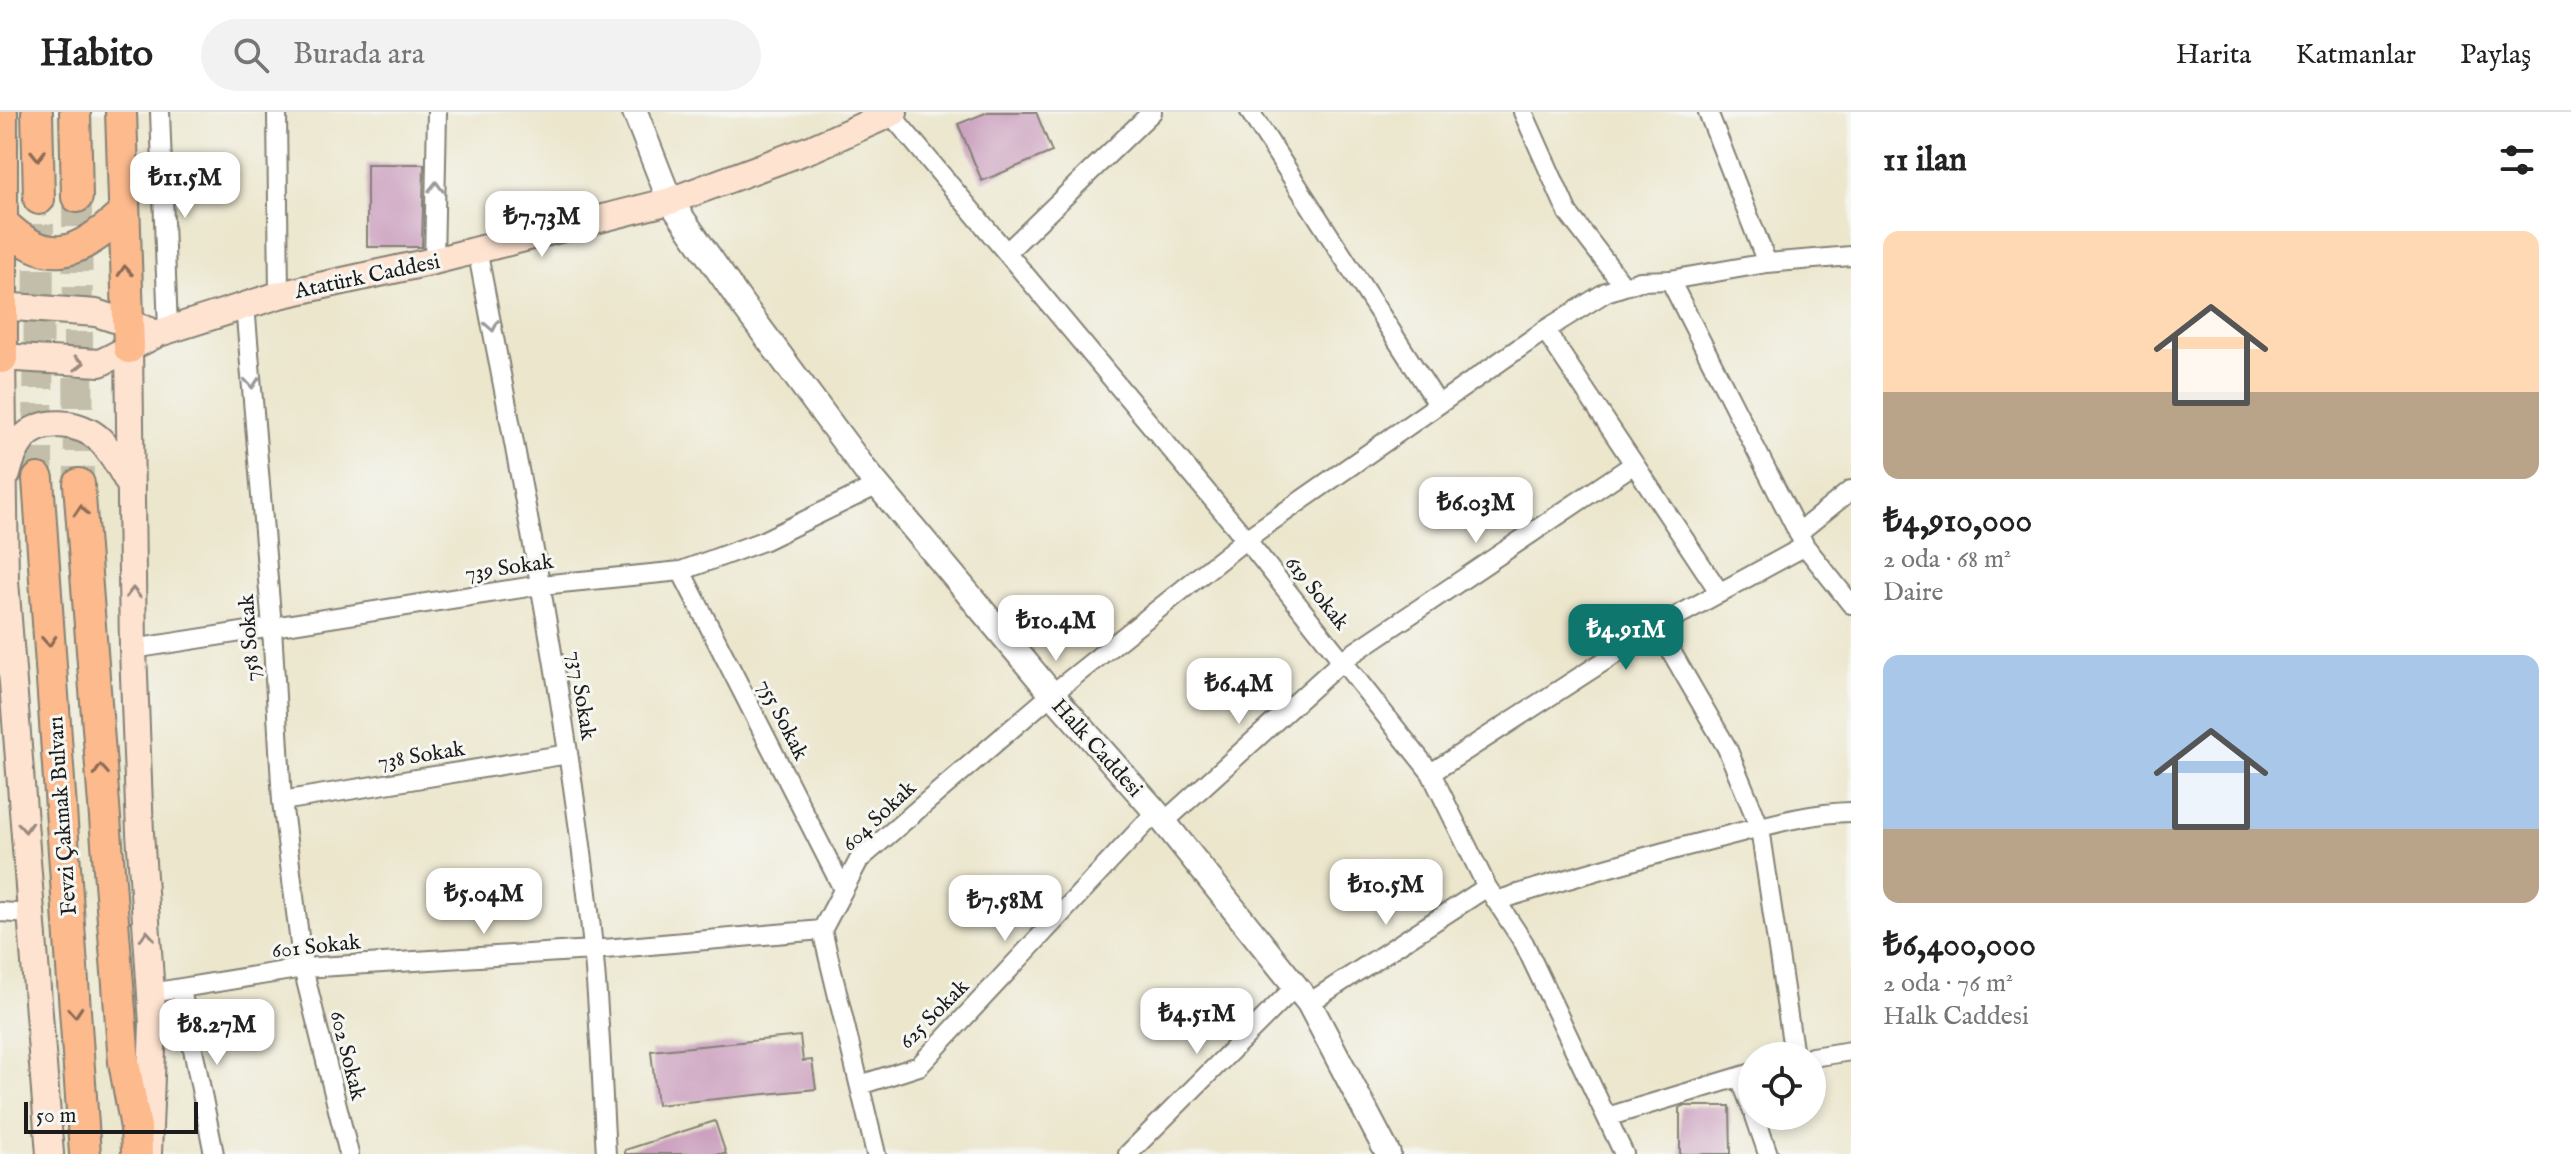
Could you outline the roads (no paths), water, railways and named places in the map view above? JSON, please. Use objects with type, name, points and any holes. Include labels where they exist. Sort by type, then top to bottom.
[{"type":"main road","points":[[2,112],[1,358],[5,581],[50,1154]]},
{"type":"main road","points":[[37,112],[39,199]]},
{"type":"main road","points":[[75,112],[77,197]]},
{"type":"main road","points":[[121,112],[140,833],[153,1024],[166,1154]]},
{"type":"main road","name":"Atatürk Caddesi","points":[[1,358],[100,363],[128,336],[163,332],[279,295],[434,261],[670,201],[813,148],[891,113]]},
{"type":"main road","points":[[1,221],[28,244],[42,251],[58,252],[90,240],[123,214]]},
{"type":"main road","points":[[1,306],[96,313],[128,336]]},
{"type":"main road","points":[[3,491],[10,463],[23,438],[40,428],[58,425],[73,426],[99,438],[121,468],[132,490]]},
{"type":"main road","name":"Fevzi Çakmak Bulvarı","points":[[38,479],[83,1154]]},
{"type":"main road","name":"Fevzi Çakmak Bulvarı","points":[[79,484],[124,1062],[136,1128],[137,1154]]},
{"type":"main road","points":[[148,1154],[153,1024]]},
{"type":"main road","points":[[124,1062],[124,1154]]},
{"type":"street","points":[[160,112],[163,332]]},
{"type":"street","points":[[277,112],[279,295]]},
{"type":"street","points":[[434,261],[437,112]]},
{"type":"street","name":"Halk Caddesi","points":[[635,112],[670,201],[742,304],[878,485],[1052,694],[1160,817],[1302,995],[1388,1154]]},
{"type":"street","points":[[1007,252],[1152,112]]},
{"type":"street","points":[[1250,112],[1438,404]]},
{"type":"street","points":[[1523,112],[1568,213],[1624,286]]},
{"type":"street","points":[[1708,112],[1767,263]]},
{"type":"street","name":"619 Sokak","points":[[891,113],[1246,539],[1431,773],[1491,894],[1524,943],[1624,1154]]},
{"type":"street","name":"737 Sokak","points":[[477,249],[541,585],[568,754],[593,950],[606,1154]]},
{"type":"street","name":"604 Sokak","points":[[822,930],[859,860],[1052,694],[1246,539],[1545,330],[1606,292],[1640,281],[1670,280],[1767,263],[1851,256]]},
{"type":"street","points":[[1670,280],[1802,540],[1851,604]]},
{"type":"street","name":"758 Sokak","points":[[245,305],[272,627],[282,801],[303,968]]},
{"type":"street","points":[[1545,330],[1720,593]]},
{"type":"street","name":"625 Sokak","points":[[860,1085],[919,1066],[1160,817],[1343,660],[1634,464]]},
{"type":"street","name":"739 Sokak","points":[[133,649],[541,585],[681,571],[763,541],[878,485]]},
{"type":"street","points":[[1431,773],[1657,627],[1720,593],[1802,540],[1851,490]]},
{"type":"street","name":"755 Sokak","points":[[681,571],[843,889]]},
{"type":"street","points":[[1657,627],[1727,748],[1760,828],[1792,1042]]},
{"type":"street","name":"738 Sokak","points":[[282,801],[568,754]]},
{"type":"street","points":[[1128,1154],[1302,995],[1491,894],[1823,813],[1851,812]]},
{"type":"street","points":[[0,912],[32,914]]},
{"type":"street","points":[[822,930],[876,1154]]},
{"type":"street","name":"601 Sokak","points":[[151,993],[303,968],[593,950],[822,930]]},
{"type":"street","name":"602 Sokak","points":[[303,968],[349,1154]]},
{"type":"street","points":[[181,989],[214,1154]]},
{"type":"street","points":[[1826,1055],[1851,1051]]},
{"type":"street","points":[[1607,1117],[1738,1077]]},
{"type":"street","points":[[1760,1130],[1768,1154]]},
{"type":"tunnel","points":[[77,197],[79,484]]},
{"type":"tunnel","points":[[38,479],[39,199]]}]
